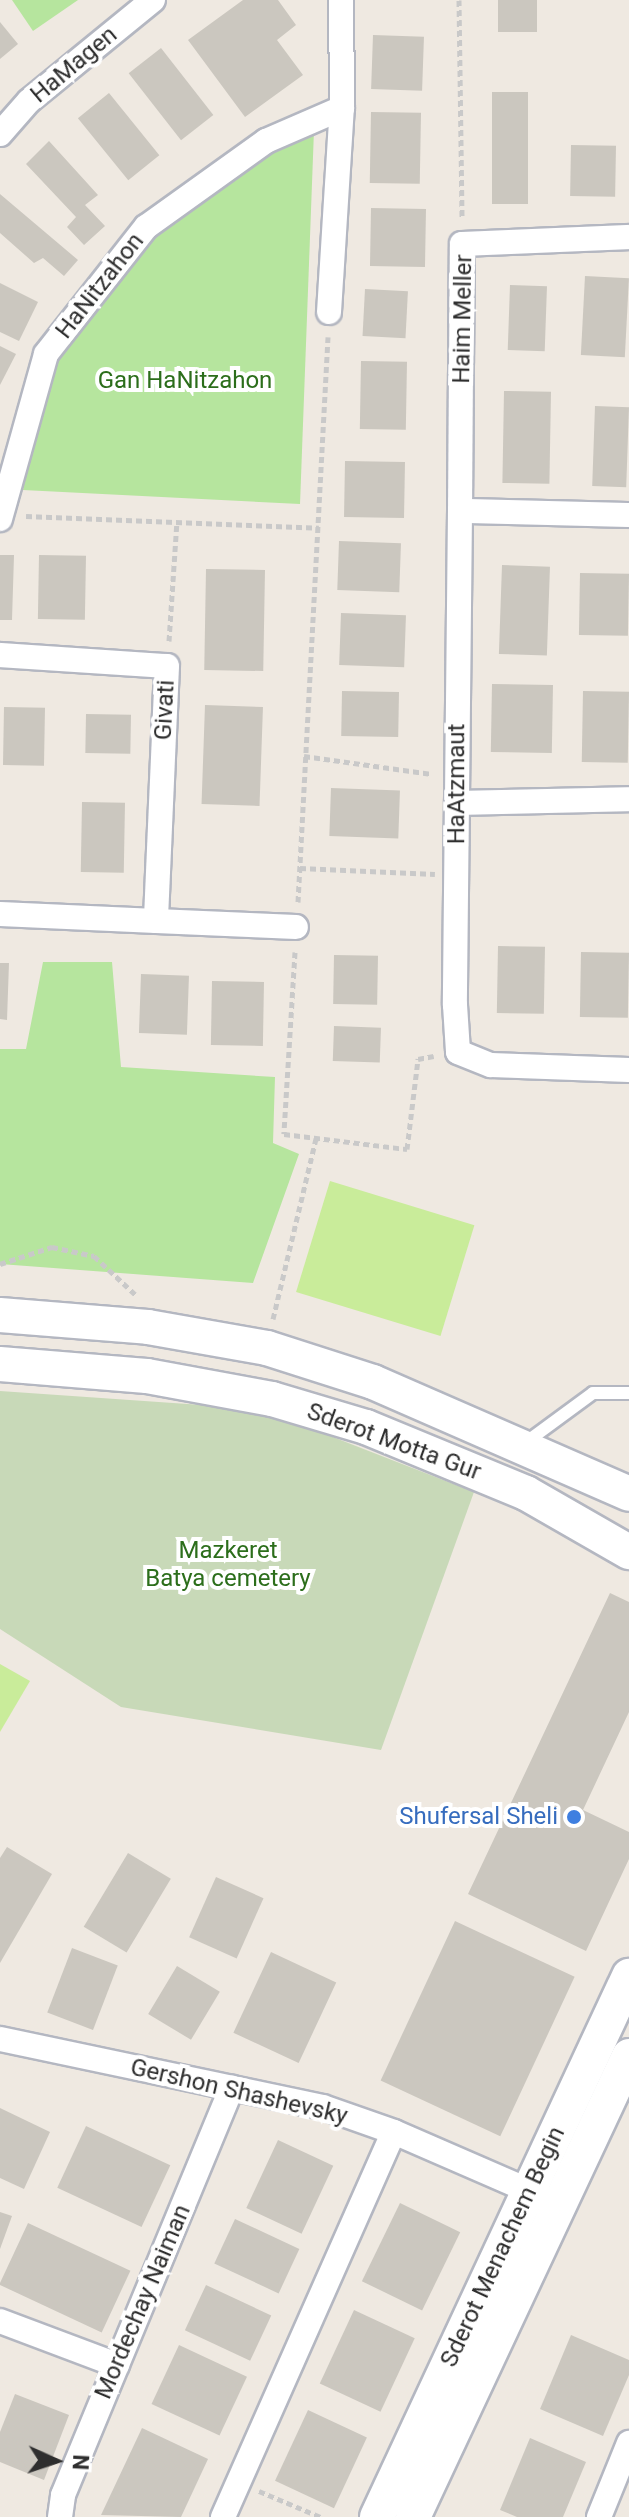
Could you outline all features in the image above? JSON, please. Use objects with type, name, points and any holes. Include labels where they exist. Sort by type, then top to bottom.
[{"type":"street","name":"HaMagen","points":[[0,134],[29,101],[153,0]]},
{"type":"street","points":[[329,312],[342,108],[341,0]]},
{"type":"street","name":"HaNitzahon","points":[[1,517],[46,354],[146,227],[266,141],[342,108]]},
{"type":"street","name":"Haim Meller","points":[[460,511],[462,244],[629,237]]},
{"type":"street","points":[[460,511],[629,515]]},
{"type":"street","name":"HaAtzmaut","points":[[458,1052],[460,511]]},
{"type":"street","name":"Givati","points":[[0,655],[167,666],[156,921]]},
{"type":"street","points":[[457,803],[629,799]]},
{"type":"street","points":[[0,914],[296,927]]},
{"type":"street","points":[[458,1052],[491,1065],[629,1070]]},
{"type":"street","name":"Sderot Motta Gur","points":[[0,1315],[148,1327],[267,1348],[373,1382],[524,1444],[629,1494]]},
{"type":"street","name":"Sderot Motta Gur","points":[[0,1364],[147,1376],[272,1399],[366,1427],[526,1493],[629,1552]]},
{"type":"street","name":"Sderot Menachem Begin","points":[[413,2517],[544,2197],[629,1976]]},
{"type":"street","name":"Gershon Shashevsky","points":[[0,2039],[323,2107],[394,2132],[544,2197]]},
{"type":"street","name":"Sderot Menachem Begin","points":[[377,2517],[544,2197],[629,2056]]},
{"type":"street","name":"Mordechay Naiman","points":[[60,2517],[63,2495],[232,2088]]},
{"type":"street","points":[[223,2517],[394,2132]]},
{"type":"street","points":[[0,2321],[117,2365]]},
{"type":"street","points":[[599,2517],[629,2443]]},
{"type":"lane","points":[[524,1444],[593,1393],[629,1393]]},
{"type":"path","points":[[459,0],[462,244]]},
{"type":"path","points":[[329,312],[284,1134],[407,1149],[418,1059],[458,1052]]},
{"type":"path","points":[[1,517],[319,528]]},
{"type":"path","points":[[167,666],[177,522]]},
{"type":"path","points":[[304,756],[457,778]]},
{"type":"path","points":[[300,868],[457,875]]},
{"type":"path","points":[[267,1348],[316,1138]]},
{"type":"path","points":[[239,2483],[321,2517]]},
{"type":"green space","points":[[12,0],[78,0],[33,31]]},
{"type":"green space","name":"Gan HaNitzahon","points":[[314,130],[300,504],[23,490],[50,362],[151,230],[269,146]]},
{"type":"green space","points":[[43,962],[112,962],[121,1067],[275,1077],[273,1143],[299,1154],[253,1283],[0,1264],[0,1049],[26,1049]]},
{"type":"green space","points":[[330,1181],[474,1225],[440,1336],[296,1292]]},
{"type":"green space","name":"Mazkeret Batya cemetery","points":[[0,1391],[261,1409],[474,1492],[381,1750],[121,1707],[0,1629]]},
{"type":"green space","points":[[0,1664],[30,1681],[0,1732]]},
{"type":"building","points":[[243,0],[278,0],[296,25],[277,40],[303,75],[245,117],[188,40]]},
{"type":"building","points":[[498,0],[537,0],[537,32],[498,32]]},
{"type":"building","points":[[0,22],[18,44],[0,59]]},
{"type":"building","points":[[373,35],[424,37],[422,91],[371,89]]},
{"type":"building","points":[[161,48],[213,115],[181,140],[129,73]]},
{"type":"building","points":[[492,92],[528,92],[528,204],[492,204]]},
{"type":"building","points":[[109,93],[159,155],[128,180],[78,118]]},
{"type":"building","points":[[371,112],[421,113],[420,184],[370,183]]},
{"type":"building","points":[[49,141],[98,195],[85,205],[105,226],[84,245],[67,227],[76,217],[26,164]]},
{"type":"building","points":[[571,145],[616,146],[615,197],[570,196]]},
{"type":"building","points":[[0,194],[78,260],[64,276],[43,258],[34,263],[0,233]]},
{"type":"building","points":[[371,208],[426,209],[425,267],[370,266]]},
{"type":"building","points":[[585,276],[629,278],[625,357],[581,355]]},
{"type":"building","points":[[0,283],[38,302],[19,341],[0,332]]},
{"type":"building","points":[[510,285],[547,286],[545,351],[508,350]]},
{"type":"building","points":[[365,289],[408,291],[405,338],[363,336]]},
{"type":"building","points":[[0,346],[16,354],[0,385]]},
{"type":"building","points":[[361,361],[407,362],[406,430],[360,429]]},
{"type":"building","points":[[504,391],[551,392],[549,484],[502,483]]},
{"type":"building","points":[[595,406],[629,407],[626,487],[592,486]]},
{"type":"building","points":[[345,461],[405,462],[404,518],[344,517]]},
{"type":"building","points":[[339,541],[401,543],[399,592],[337,590]]},
{"type":"building","points":[[0,555],[14,555],[12,620],[0,620]]},
{"type":"building","points":[[39,555],[86,556],[85,620],[38,619]]},
{"type":"building","points":[[502,565],[550,567],[547,656],[499,654]]},
{"type":"building","points":[[206,569],[265,570],[263,671],[204,670]]},
{"type":"building","points":[[580,573],[629,574],[628,636],[579,635]]},
{"type":"building","points":[[341,613],[406,615],[404,667],[339,665]]},
{"type":"building","points":[[492,684],[553,685],[552,753],[491,752]]},
{"type":"building","points":[[342,691],[399,692],[398,737],[341,736]]},
{"type":"building","points":[[583,691],[629,692],[628,763],[582,762]]},
{"type":"building","points":[[205,705],[263,707],[260,806],[202,804]]},
{"type":"building","points":[[4,707],[45,708],[44,766],[3,765]]},
{"type":"building","points":[[86,714],[131,715],[130,754],[85,753]]},
{"type":"building","points":[[331,788],[400,790],[398,838],[329,836]]},
{"type":"building","points":[[82,802],[125,803],[124,873],[81,872]]},
{"type":"building","points":[[498,946],[545,947],[544,1014],[497,1013]]},
{"type":"building","points":[[581,952],[629,953],[628,1018],[580,1017]]},
{"type":"building","points":[[334,955],[378,956],[377,1005],[333,1004]]},
{"type":"building","points":[[0,963],[9,963],[7,1020],[0,1019]]},
{"type":"building","points":[[141,974],[189,976],[187,1035],[139,1033]]},
{"type":"building","points":[[212,981],[264,982],[263,1046],[211,1045]]},
{"type":"building","points":[[334,1026],[381,1028],[380,1063],[333,1061]]},
{"type":"building","points":[[610,1593],[629,1602],[629,1712],[583,1810],[629,1832],[629,1859],[586,1951],[468,1894]]},
{"type":"building","points":[[7,1847],[52,1874],[0,1963],[0,1858]]},
{"type":"building","points":[[128,1853],[171,1879],[127,1952],[84,1927]]},
{"type":"building","points":[[216,1877],[264,1898],[237,1958],[189,1937]]},
{"type":"building","points":[[455,1921],[575,1977],[500,2136],[381,2081]]},
{"type":"building","points":[[72,1948],[118,1966],[93,2030],[47,2012]]},
{"type":"building","points":[[271,1952],[336,1982],[299,2063],[233,2033]]},
{"type":"building","points":[[177,1966],[220,1992],[191,2040],[148,2014]]},
{"type":"building","points":[[0,2108],[50,2132],[24,2189],[0,2178]]},
{"type":"building","points":[[86,2126],[170,2165],[142,2227],[57,2188]]},
{"type":"building","points":[[278,2140],[333,2166],[302,2234],[246,2208]]},
{"type":"building","points":[[400,2203],[460,2232],[422,2311],[362,2281]]},
{"type":"building","points":[[0,2212],[12,2216],[0,2249]]},
{"type":"building","points":[[235,2219],[299,2249],[279,2293],[214,2263]]},
{"type":"building","points":[[28,2223],[130,2271],[102,2332],[0,2285]]},
{"type":"building","points":[[206,2285],[271,2315],[250,2361],[185,2330]]},
{"type":"building","points":[[354,2310],[415,2338],[380,2412],[320,2383]]},
{"type":"building","points":[[571,2335],[629,2360],[629,2375],[603,2436],[540,2409]]},
{"type":"building","points":[[179,2345],[247,2377],[220,2436],[152,2404]]},
{"type":"building","points":[[15,2394],[69,2415],[44,2480],[0,2462],[0,2432]]},
{"type":"building","points":[[308,2410],[367,2437],[334,2508],[275,2481]]},
{"type":"building","points":[[142,2428],[208,2459],[181,2517],[101,2515]]},
{"type":"building","points":[[530,2438],[586,2462],[563,2517],[517,2517],[500,2510]]},
{"type":"place","name":"Shufersal Sheli","points":[[574,1817]]}]
